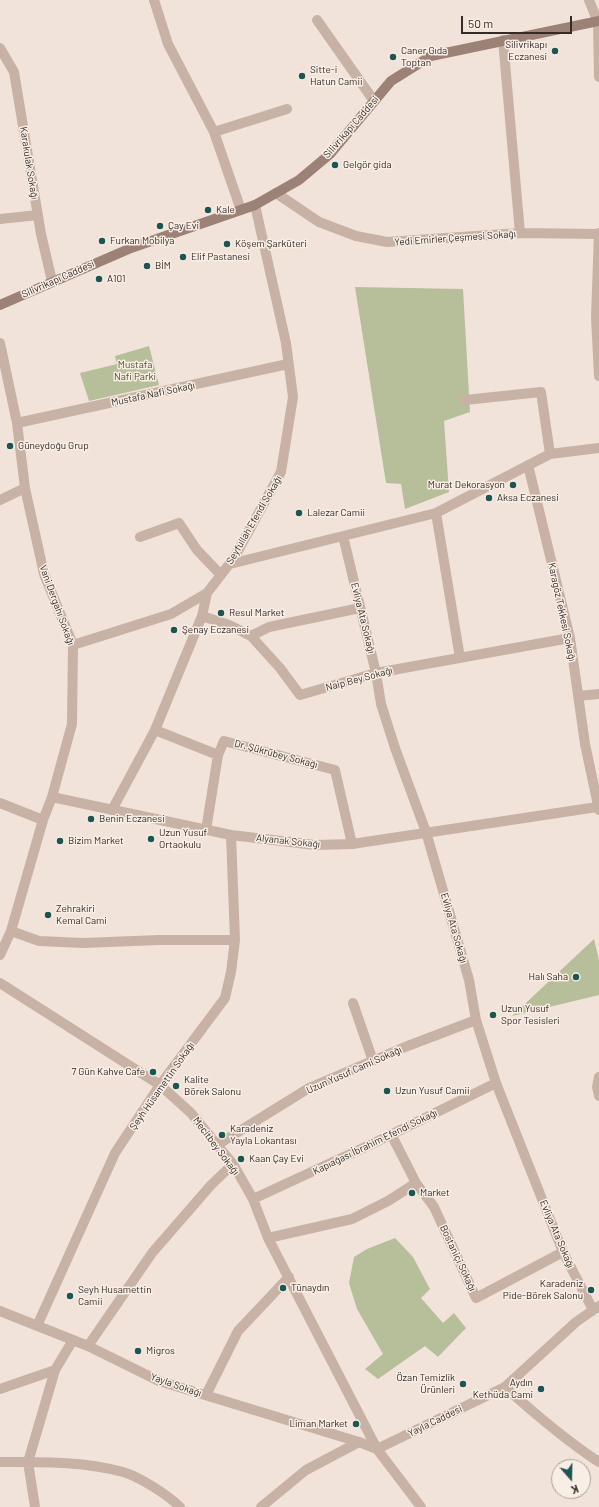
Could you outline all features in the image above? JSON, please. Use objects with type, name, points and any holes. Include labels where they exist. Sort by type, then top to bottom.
[{"type":"main road","name":"Silivrikapı Caddesi","points":[[0,305],[52,281],[132,248],[255,205],[299,180],[330,154],[391,81],[431,56],[598,21]]},
{"type":"street","points":[[154,0],[168,44],[214,132],[242,210]]},
{"type":"street","points":[[589,0],[598,21],[599,77]]},
{"type":"street","points":[[317,20],[374,101]]},
{"type":"street","points":[[503,40],[520,234]]},
{"type":"street","name":"Karakulak Sokağı","points":[[0,48],[14,72],[38,215],[52,281]]},
{"type":"street","points":[[214,132],[287,109]]},
{"type":"street","name":"Yedi Emirler Çeşmesi Sokağı","points":[[276,193],[319,222],[356,236],[387,242],[520,234],[599,234]]},
{"type":"street","name":"Seyfullah Efendi Sokağı","points":[[73,645],[171,614],[207,593],[230,564],[281,472],[292,397],[286,343],[255,205]]},
{"type":"street","points":[[0,218],[38,215]]},
{"type":"street","points":[[599,234],[596,317],[599,376]]},
{"type":"street","name":"Vani Dergahı Sokağı","points":[[0,343],[17,423],[25,488],[44,574],[73,645],[72,724],[52,797],[43,820],[11,931],[0,955]]},
{"type":"street","name":"Mustafa Nafi Sokağı","points":[[17,423],[288,364]]},
{"type":"street","points":[[465,400],[541,392],[550,454]]},
{"type":"street","points":[[230,564],[436,513],[550,454],[599,448]]},
{"type":"street","name":"Karagöz Tekkesi Sokağı","points":[[528,466],[570,638],[578,696],[595,773],[598,808]]},
{"type":"street","points":[[0,500],[25,488]]},
{"type":"street","points":[[436,513],[460,658]]},
{"type":"street","points":[[140,537],[180,523],[197,550],[221,575]]},
{"type":"street","name":"Evliya Ata Sokağı","points":[[343,536],[376,673],[381,704],[395,748],[426,832],[469,980],[476,1020],[496,1083],[563,1252],[596,1308]]},
{"type":"street","points":[[112,810],[155,730],[202,616],[207,593]]},
{"type":"street","points":[[251,636],[269,627],[360,608]]},
{"type":"street","name":"Naip Bey Sokağı","points":[[202,616],[229,625],[251,636],[280,668],[300,695],[376,673],[570,638]]},
{"type":"street","points":[[578,696],[599,694]]},
{"type":"street","points":[[155,730],[218,755],[206,830]]},
{"type":"street","name":"Dr. Şükrübey Sokağı","points":[[218,755],[224,741],[335,770],[352,844]]},
{"type":"street","name":"Alyanak Sokağı","points":[[52,797],[231,835],[315,845],[352,844],[598,808]]},
{"type":"street","points":[[0,803],[43,820]]},
{"type":"street","name":"Şeyh Hüsamettin Sokağı","points":[[37,1326],[115,1153],[160,1085],[225,998],[231,972],[235,940],[231,835]]},
{"type":"street","points":[[11,931],[39,941],[84,943],[235,940]]},
{"type":"street","name":"Meсitbey Sokağı","points":[[0,983],[160,1085],[191,1113],[233,1164],[253,1199],[268,1238],[377,1449],[421,1507]]},
{"type":"street","points":[[353,1003],[373,1061]]},
{"type":"street","name":"Uzun Yusuf Cami Sokağı","points":[[217,1145],[309,1088],[476,1020]]},
{"type":"street","points":[[599,1077],[597,1087],[599,1096]]},
{"type":"street","name":"Kapıağası İbrahim Efendi Sokağı","points":[[253,1199],[496,1083]]},
{"type":"street","name":"Bostaniçi Sokağı","points":[[391,1134],[416,1183],[434,1207],[476,1298],[563,1252]]},
{"type":"street","points":[[88,1346],[152,1253],[211,1185],[233,1164]]},
{"type":"street","points":[[268,1238],[352,1219],[388,1201],[416,1183]]},
{"type":"street","points":[[206,1395],[238,1331],[289,1277]]},
{"type":"street","name":"Yayla Caddesi","points":[[377,1449],[505,1387],[576,1322],[596,1308]]},
{"type":"street","name":"Yayla Sokağı","points":[[0,1311],[88,1346],[159,1381],[359,1442]]},
{"type":"street","points":[[35,1507],[28,1462],[55,1370],[73,1340]]},
{"type":"street","points":[[0,1389],[55,1370]]},
{"type":"street","points":[[505,1387],[537,1416],[574,1445],[599,1462]]},
{"type":"street","points":[[261,1507],[306,1470],[359,1442],[377,1449]]},
{"type":"street","points":[[0,1462],[85,1465],[124,1472],[169,1496],[180,1507]]},
{"type":"green space","points":[[355,287],[463,289],[470,412],[444,421],[449,492],[405,509],[401,484],[386,483]]},
{"type":"green space","name":"Mustafa Nafi Parki","points":[[149,346],[159,385],[89,401],[80,373],[117,364],[115,356]]},
{"type":"green space","name":"Halı Saha","points":[[594,939],[599,960],[599,995],[512,1016]]},
{"type":"green space","points":[[395,1238],[413,1257],[430,1289],[421,1298],[443,1323],[454,1313],[466,1328],[438,1357],[425,1346],[378,1379],[365,1369],[383,1354],[357,1309],[349,1283],[354,1257],[367,1249]]},
{"type":"place","name":"Silivrikapı Eczanesi","points":[[555,51]]},
{"type":"place","name":"Caner Gıda Toptan","points":[[393,57]]},
{"type":"place","name":"Sitte-i Hatun Camii","points":[[302,76]]},
{"type":"place","name":"Gelgör gida","points":[[335,165]]},
{"type":"place","name":"Kale","points":[[208,210]]},
{"type":"place","name":"Çay Evi","points":[[160,226]]},
{"type":"place","name":"Furkan Mobilya","points":[[102,241]]},
{"type":"place","name":"Köşem Şarküteri","points":[[227,244]]},
{"type":"place","name":"Elif Pastanesi","points":[[183,257]]},
{"type":"place","name":"BİM","points":[[147,266]]},
{"type":"place","name":"A101","points":[[99,279]]},
{"type":"place","name":"Güneydoğu Grup","points":[[10,446]]},
{"type":"place","name":"Murat Dekorasyon","points":[[513,485]]},
{"type":"place","name":"Aksa Eczanesi","points":[[489,498]]},
{"type":"place","name":"Lalezar Camii","points":[[299,513]]},
{"type":"place","name":"Resul Market","points":[[221,613]]},
{"type":"place","name":"Şenay Eczanesi","points":[[174,630]]},
{"type":"place","name":"Benin Eczanesi","points":[[91,819]]},
{"type":"place","name":"Uzun Yusuf Ortaokulu","points":[[151,839]]},
{"type":"place","name":"Bizim Market","points":[[60,841]]},
{"type":"place","name":"Zehrakiri Kemal Cami","points":[[48,915]]},
{"type":"place","name":"Halı Saha","points":[[576,977]]},
{"type":"place","name":"Uzun Yusuf Spor Tesisleri","points":[[493,1015]]},
{"type":"place","name":"7 Gün Kahve Cafe","points":[[153,1072]]},
{"type":"place","name":"Kalite Börek Salonu","points":[[176,1086]]},
{"type":"place","name":"Uzun Yusuf Camii","points":[[387,1091]]},
{"type":"place","name":"Karadeniz Yayla Lokantası","points":[[222,1135]]},
{"type":"place","name":"Kaan Çay Evi","points":[[241,1159]]},
{"type":"place","name":"Market","points":[[412,1193]]},
{"type":"place","name":"Tünaydın","points":[[283,1288]]},
{"type":"place","name":"Karadeniz Pide-Börek Salonu","points":[[591,1290]]},
{"type":"place","name":"Seyh Husamettin Camii","points":[[70,1296]]},
{"type":"place","name":"Migros","points":[[138,1351]]},
{"type":"place","name":"Özan Temizlik Ürünleri","points":[[463,1384]]},
{"type":"place","name":"Aydın Kethüda Cami","points":[[541,1389]]},
{"type":"place","name":"Liman Market","points":[[356,1424]]}]
